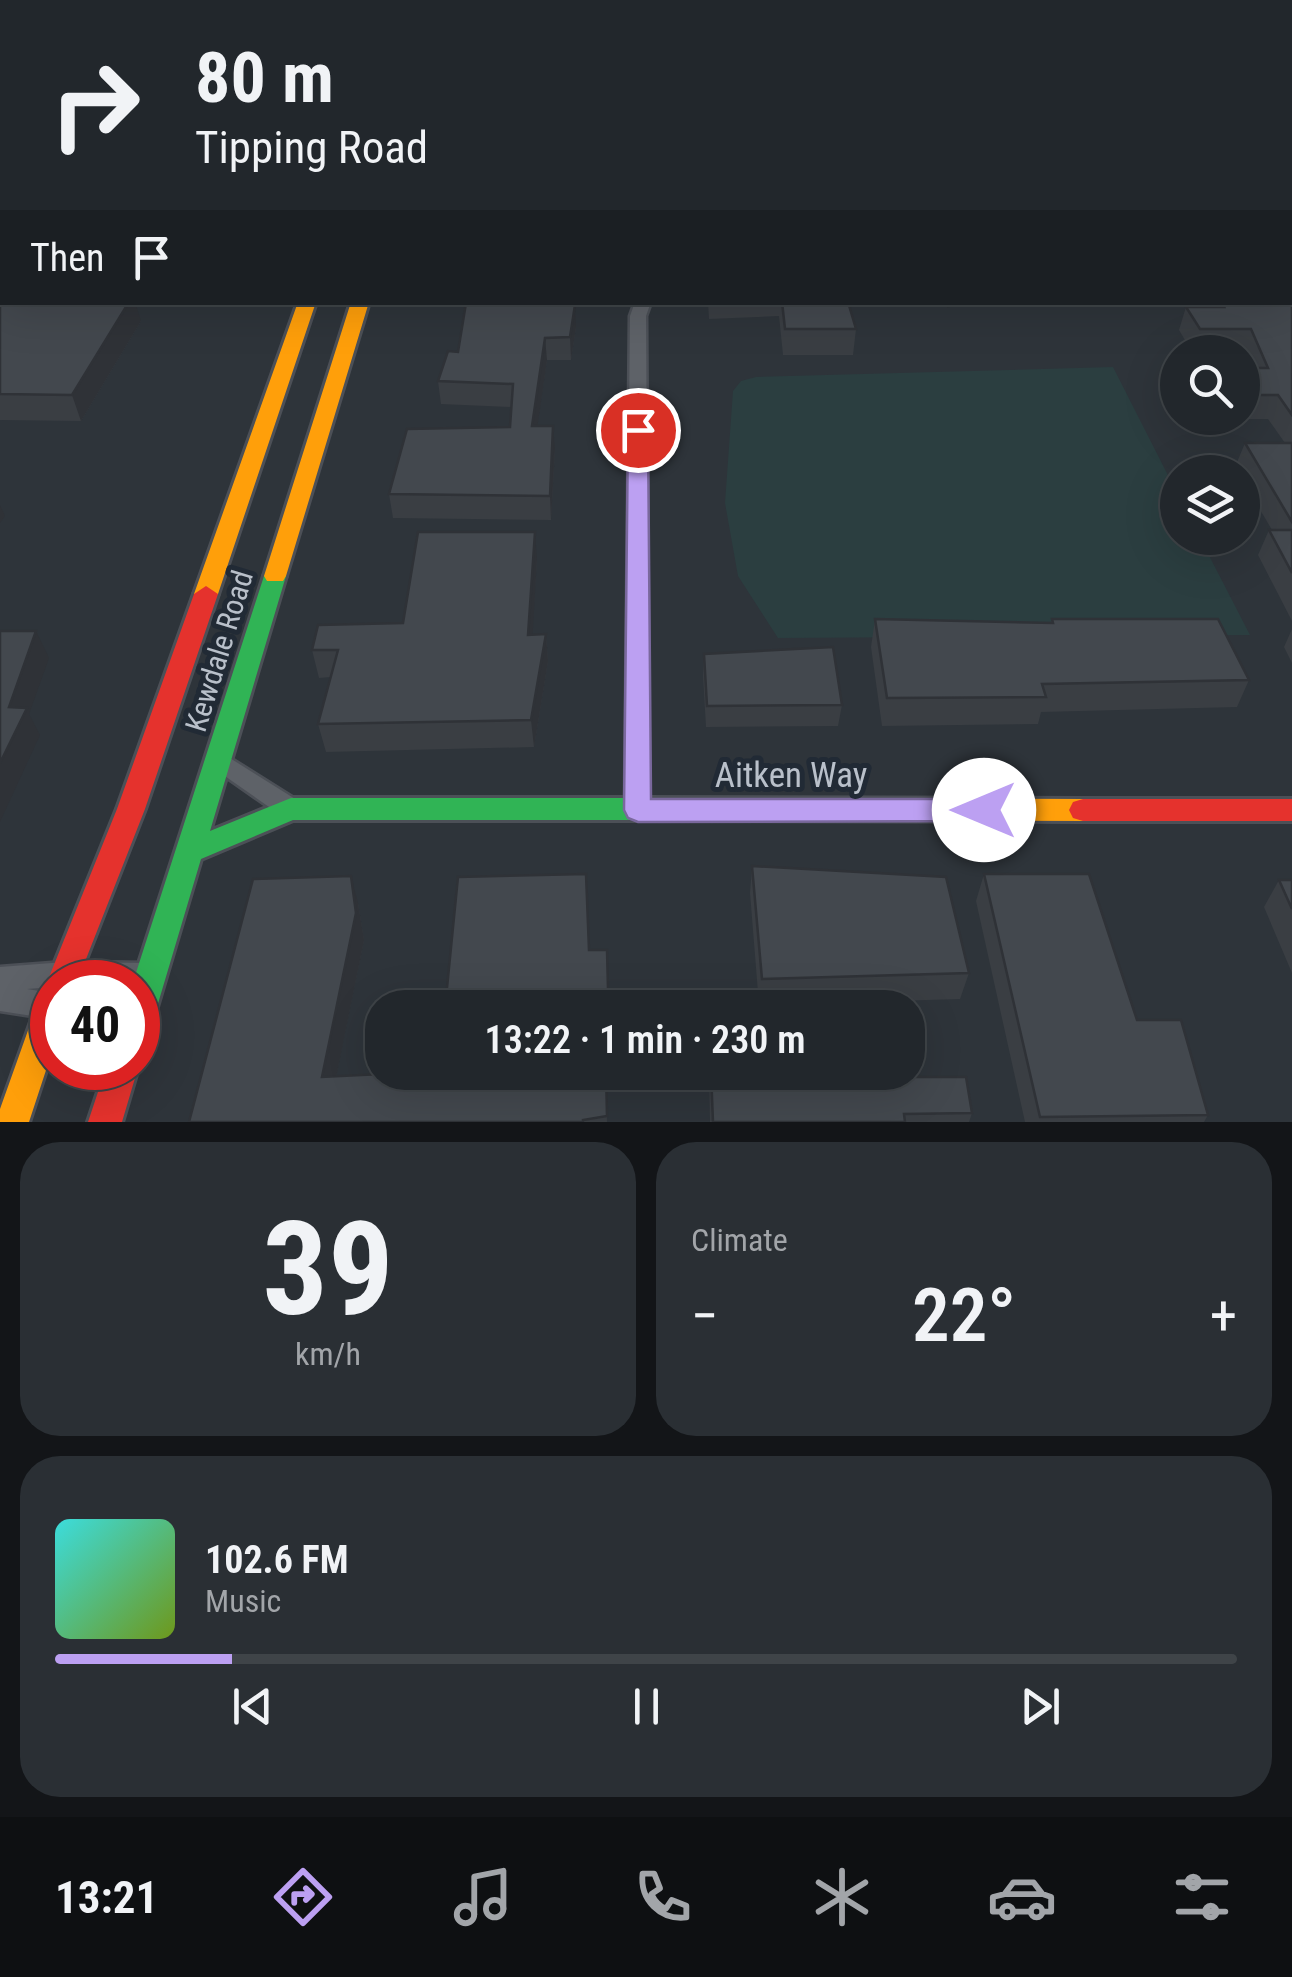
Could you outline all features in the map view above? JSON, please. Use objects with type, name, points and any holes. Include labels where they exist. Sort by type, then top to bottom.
[{"type":"main road","name":"Kewdale Road","points":[[70,960],[132,809],[305,305]]},
{"type":"main road","name":"Kewdale Road","points":[[155,960],[359,305]]},
{"type":"main road","name":"Aitken Way","points":[[189,852],[291,809],[1292,810]]},
{"type":"main road","points":[[12,1122],[30,1070]]},
{"type":"main road","points":[[105,1122],[115,1090]]},
{"type":"street","points":[[638,810],[638,316],[642,305]]},
{"type":"street","points":[[216,759],[291,809]]},
{"type":"street","points":[[0,979],[30,979]]},
{"type":"street","points":[[0,998],[30,1003]]},
{"type":"shaded area","points":[[1113,367],[1160,460],[1160,555],[1209,555],[1250,635],[778,638],[738,576],[725,503],[733,391],[741,381],[756,377]]},
{"type":"building","points":[[0,305],[127,305],[72,395],[0,394]]},
{"type":"building","points":[[466,305],[575,305],[570,337],[545,338],[532,426],[553,426],[550,496],[389,494],[407,429],[510,427],[513,384],[438,381],[448,351],[458,352]]},
{"type":"building","points":[[782,305],[849,305],[856,329],[785,329]]},
{"type":"building","points":[[1292,305],[1292,415],[1278,395],[1260,395],[1260,368],[1268,368],[1260,350],[1260,335],[1254,335],[1251,329],[1200,329],[1186,307]]},
{"type":"building","points":[[1245,443],[1292,443],[1292,522],[1260,468],[1260,455],[1252,455]]},
{"type":"building","points":[[1269,530],[1292,530],[1292,573]]},
{"type":"building","points":[[418,532],[535,532],[528,635],[546,634],[531,720],[318,724],[338,650],[312,650],[318,625],[403,623]]},
{"type":"building","points":[[875,619],[1053,623],[1052,619],[1218,619],[1249,680],[1042,684],[1046,697],[887,698]]},
{"type":"building","points":[[0,631],[36,631],[9,707],[27,708],[0,763]]},
{"type":"building","points":[[833,647],[842,705],[707,706],[704,654]]},
{"type":"building","points":[[752,866],[946,877],[969,973],[762,979]]},
{"type":"building","points":[[586,874],[589,950],[607,950],[608,989],[447,990],[458,877]]},
{"type":"building","points":[[984,874],[1089,874],[1137,1020],[1181,1020],[1208,1115],[1040,1117]]},
{"type":"building","points":[[351,876],[356,913],[322,1077],[365,1075],[365,1090],[606,1090],[607,1116],[583,1122],[189,1122],[253,879]]},
{"type":"building","points":[[1279,880],[1292,880],[1292,909]]},
{"type":"building","points":[[925,1077],[966,1077],[972,1113],[904,1114],[905,1122],[713,1122],[712,1090],[925,1090]]},
{"type":"traffic: fast","points":[[156,960],[275,576]]},
{"type":"traffic: fast","points":[[189,852],[291,809],[638,809]]},
{"type":"traffic: slow","points":[[206,594],[306,305]]},
{"type":"traffic: slow","points":[[275,576],[359,305]]},
{"type":"traffic: slow","points":[[638,809],[1083,810]]},
{"type":"traffic: slow","points":[[12,1122],[30,1071]]},
{"type":"traffic: jam","points":[[71,960],[131,809],[206,594]]},
{"type":"traffic: jam","points":[[1083,810],[1292,810]]},
{"type":"traffic: jam","points":[[105,1122],[115,1090]]},
{"type":"route","points":[[638,430],[638,810],[984,810]]}]
